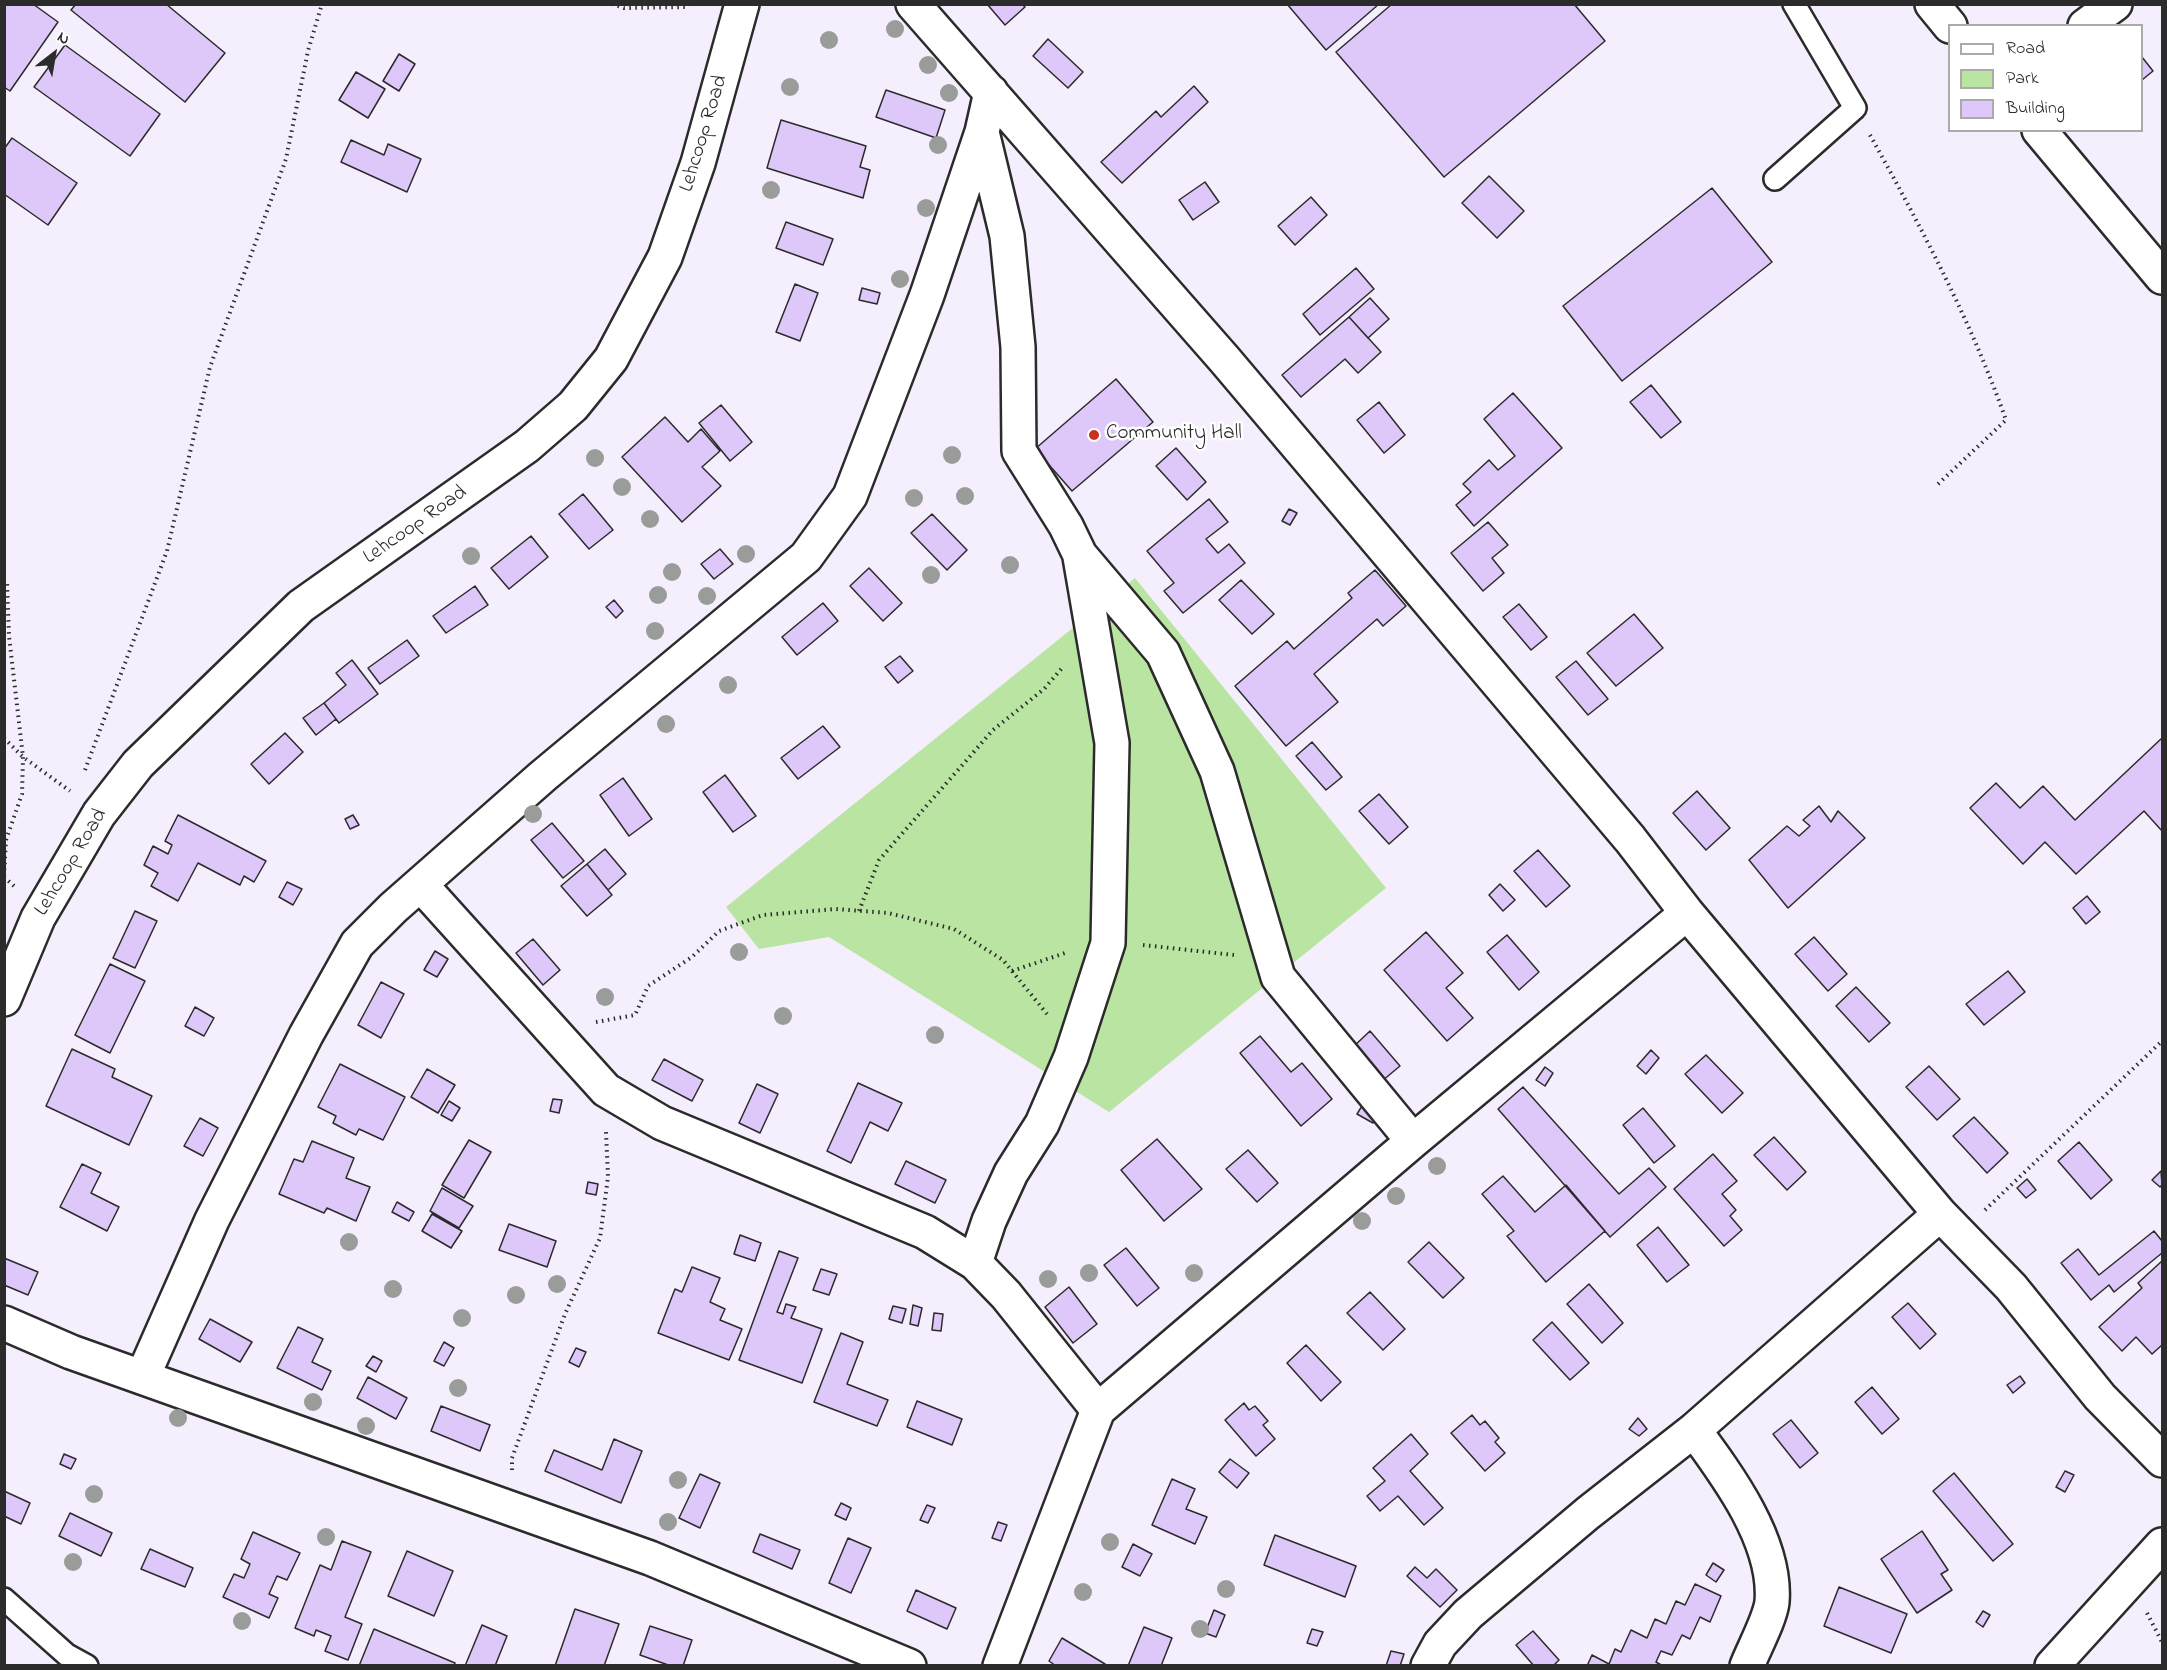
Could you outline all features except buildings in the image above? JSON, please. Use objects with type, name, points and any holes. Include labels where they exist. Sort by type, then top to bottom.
[{"type":"street","name":"Lehcoop Road","points":[[4,999],[87,805],[138,764],[301,606],[526,446],[573,406],[611,359],[665,257],[698,163],[742,4]]},
{"type":"street","points":[[913,4],[1240,378],[1630,840],[1688,913],[1940,1214],[2011,1287],[2100,1397],[2163,1460]]},
{"type":"street","points":[[1932,4],[1948,24]]},
{"type":"street","points":[[2088,24],[2115,4]]},
{"type":"street","points":[[143,1376],[212,1220],[306,1035],[357,944],[393,908],[543,776],[806,557],[850,496],[927,295],[982,132],[991,92]]},
{"type":"street","points":[[982,132],[1007,236],[1017,347],[1019,451],[1066,526],[1080,555],[1163,653],[1217,771],[1278,977],[1413,1141]]},
{"type":"street","points":[[2041,132],[2163,277]]},
{"type":"street","points":[[975,1263],[988,1221],[1011,1173],[1042,1124],[1071,1057],[1108,943],[1112,743],[1080,555]]},
{"type":"street","points":[[421,885],[606,1090],[662,1123],[925,1232],[975,1263],[1006,1295],[1098,1410]]},
{"type":"street","points":[[1000,1665],[1098,1410],[1413,1141],[1688,913]]},
{"type":"street","points":[[1428,1665],[1440,1644],[1468,1614],[1588,1513],[1694,1430],[1940,1214]]},
{"type":"street","points":[[4,1323],[71,1352],[650,1558],[909,1665]]},
{"type":"street","points":[[1694,1430],[1745,1503],[1771,1573],[1772,1604],[1746,1665]]},
{"type":"street","points":[[2052,1665],[2163,1545]]},
{"type":"lane","points":[[1776,179],[1855,108],[1794,4]]},
{"type":"lane","points":[[4,1599],[67,1655],[87,1665]]},
{"type":"path","points":[[4,738],[23,757],[87,805],[127,653],[167,551],[210,367],[286,159],[308,51],[322,4]]},
{"type":"path","points":[[612,4],[624,8],[688,7],[689,4]]},
{"type":"path","points":[[1855,108],[1905,197],[1983,356],[2006,420],[1937,484]]},
{"type":"path","points":[[4,876],[6,840],[22,794],[23,757],[9,636],[6,584]]},
{"type":"path","points":[[859,911],[879,860],[993,730],[1044,688],[1068,662]]},
{"type":"path","points":[[554,1030],[635,1015],[648,986],[692,957],[719,932],[763,915],[836,909],[888,913],[954,929],[1003,960],[1064,1037],[1071,1057]]},
{"type":"path","points":[[1990,1217],[1985,1209],[2163,1041]]},
{"type":"path","points":[[511,1509],[512,1458],[538,1394],[565,1314],[600,1238],[608,1177],[606,1090]]},
{"type":"green space","points":[[1135,578],[1386,888],[1109,1112],[829,937],[759,949],[726,907]]},
{"type":"place","name":"Community Hall","points":[[1094,435]]}]
